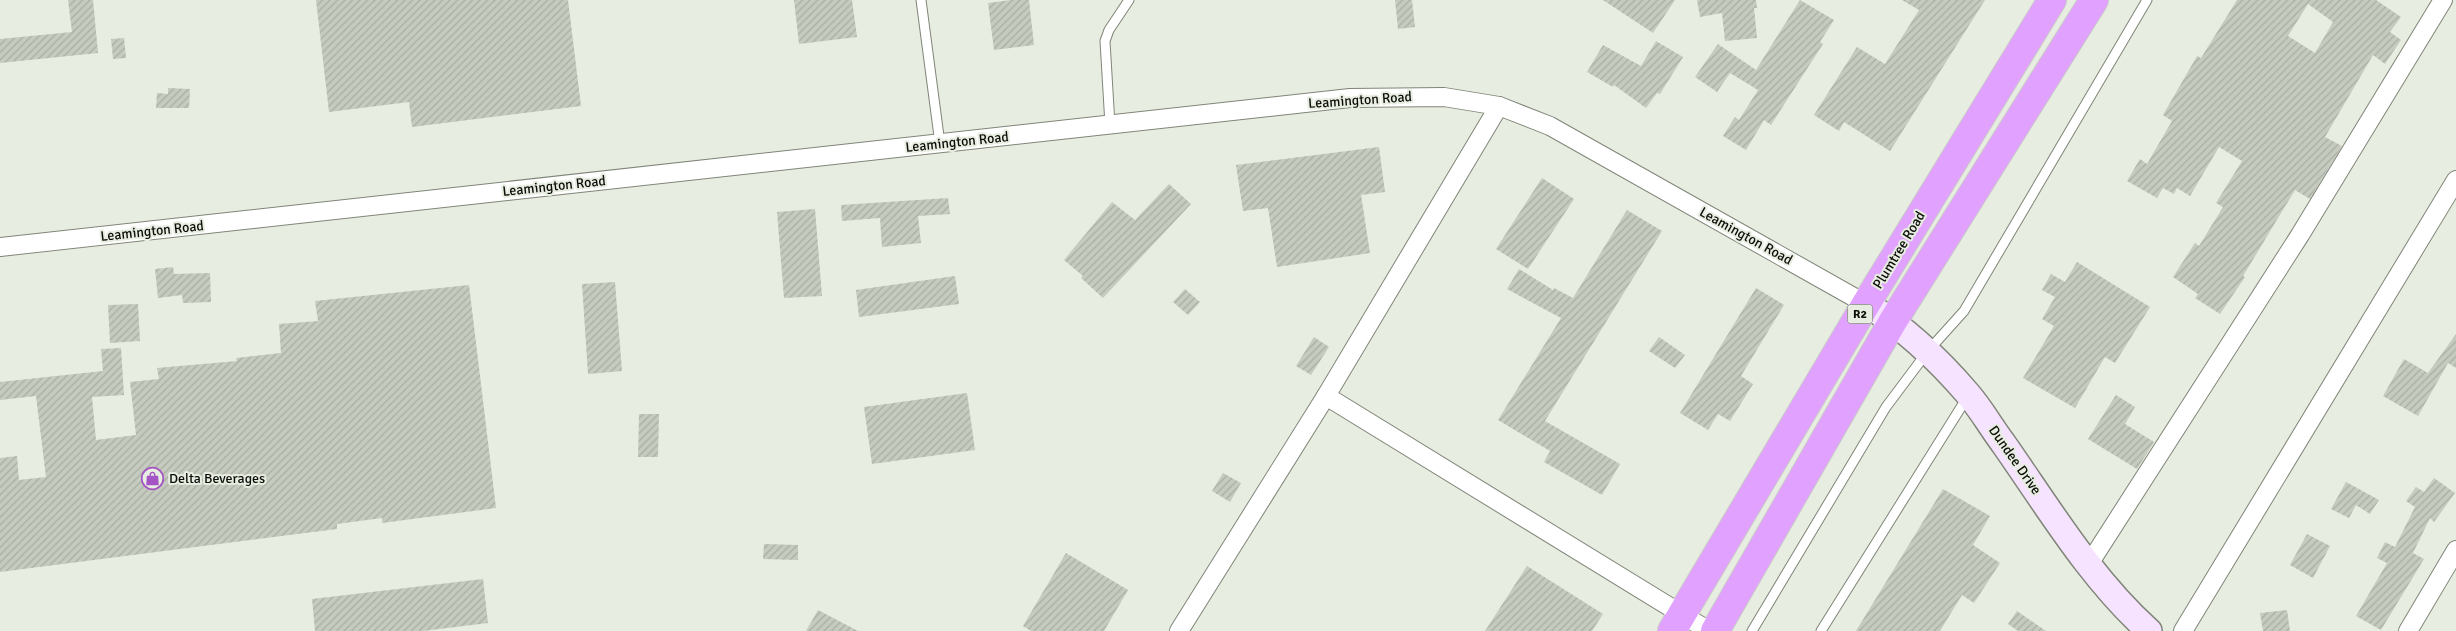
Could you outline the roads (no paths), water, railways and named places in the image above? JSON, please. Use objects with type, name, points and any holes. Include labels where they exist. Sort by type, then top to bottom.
[{"type":"highway","name":"Plumtree Road","points":[[1677,623],[1866,304],[2052,0]]},
{"type":"highway","name":"R2","points":[[1715,631],[1893,321],[2094,0]]},
{"type":"street","points":[[2089,564],[2300,235],[2443,0]]},
{"type":"street","name":"Leamington Road","points":[[0,247],[1350,98],[1444,97],[1498,106],[1550,126],[1866,304]]},
{"type":"street","points":[[1179,631],[1326,396],[1498,106]]},
{"type":"street","points":[[2183,631],[2456,180]]},
{"type":"street","name":"Dundee Drive","points":[[1866,304],[1893,321],[1928,351],[1969,395],[2089,564],[2134,617],[2149,631]]},
{"type":"street","points":[[1326,396],[1677,623],[1709,631]]},
{"type":"street","points":[[2408,631],[2456,550]]},
{"type":"lane","points":[[921,0],[940,144]]},
{"type":"lane","points":[[1110,125],[1104,42],[1109,30],[1129,0]]},
{"type":"lane","points":[[1752,631],[1886,407],[1928,351],[1964,311],[2146,0]]},
{"type":"lane","points":[[1821,631],[1969,395]]},
{"type":"place","name":"Delta Beverages","points":[[153,478]]}]
